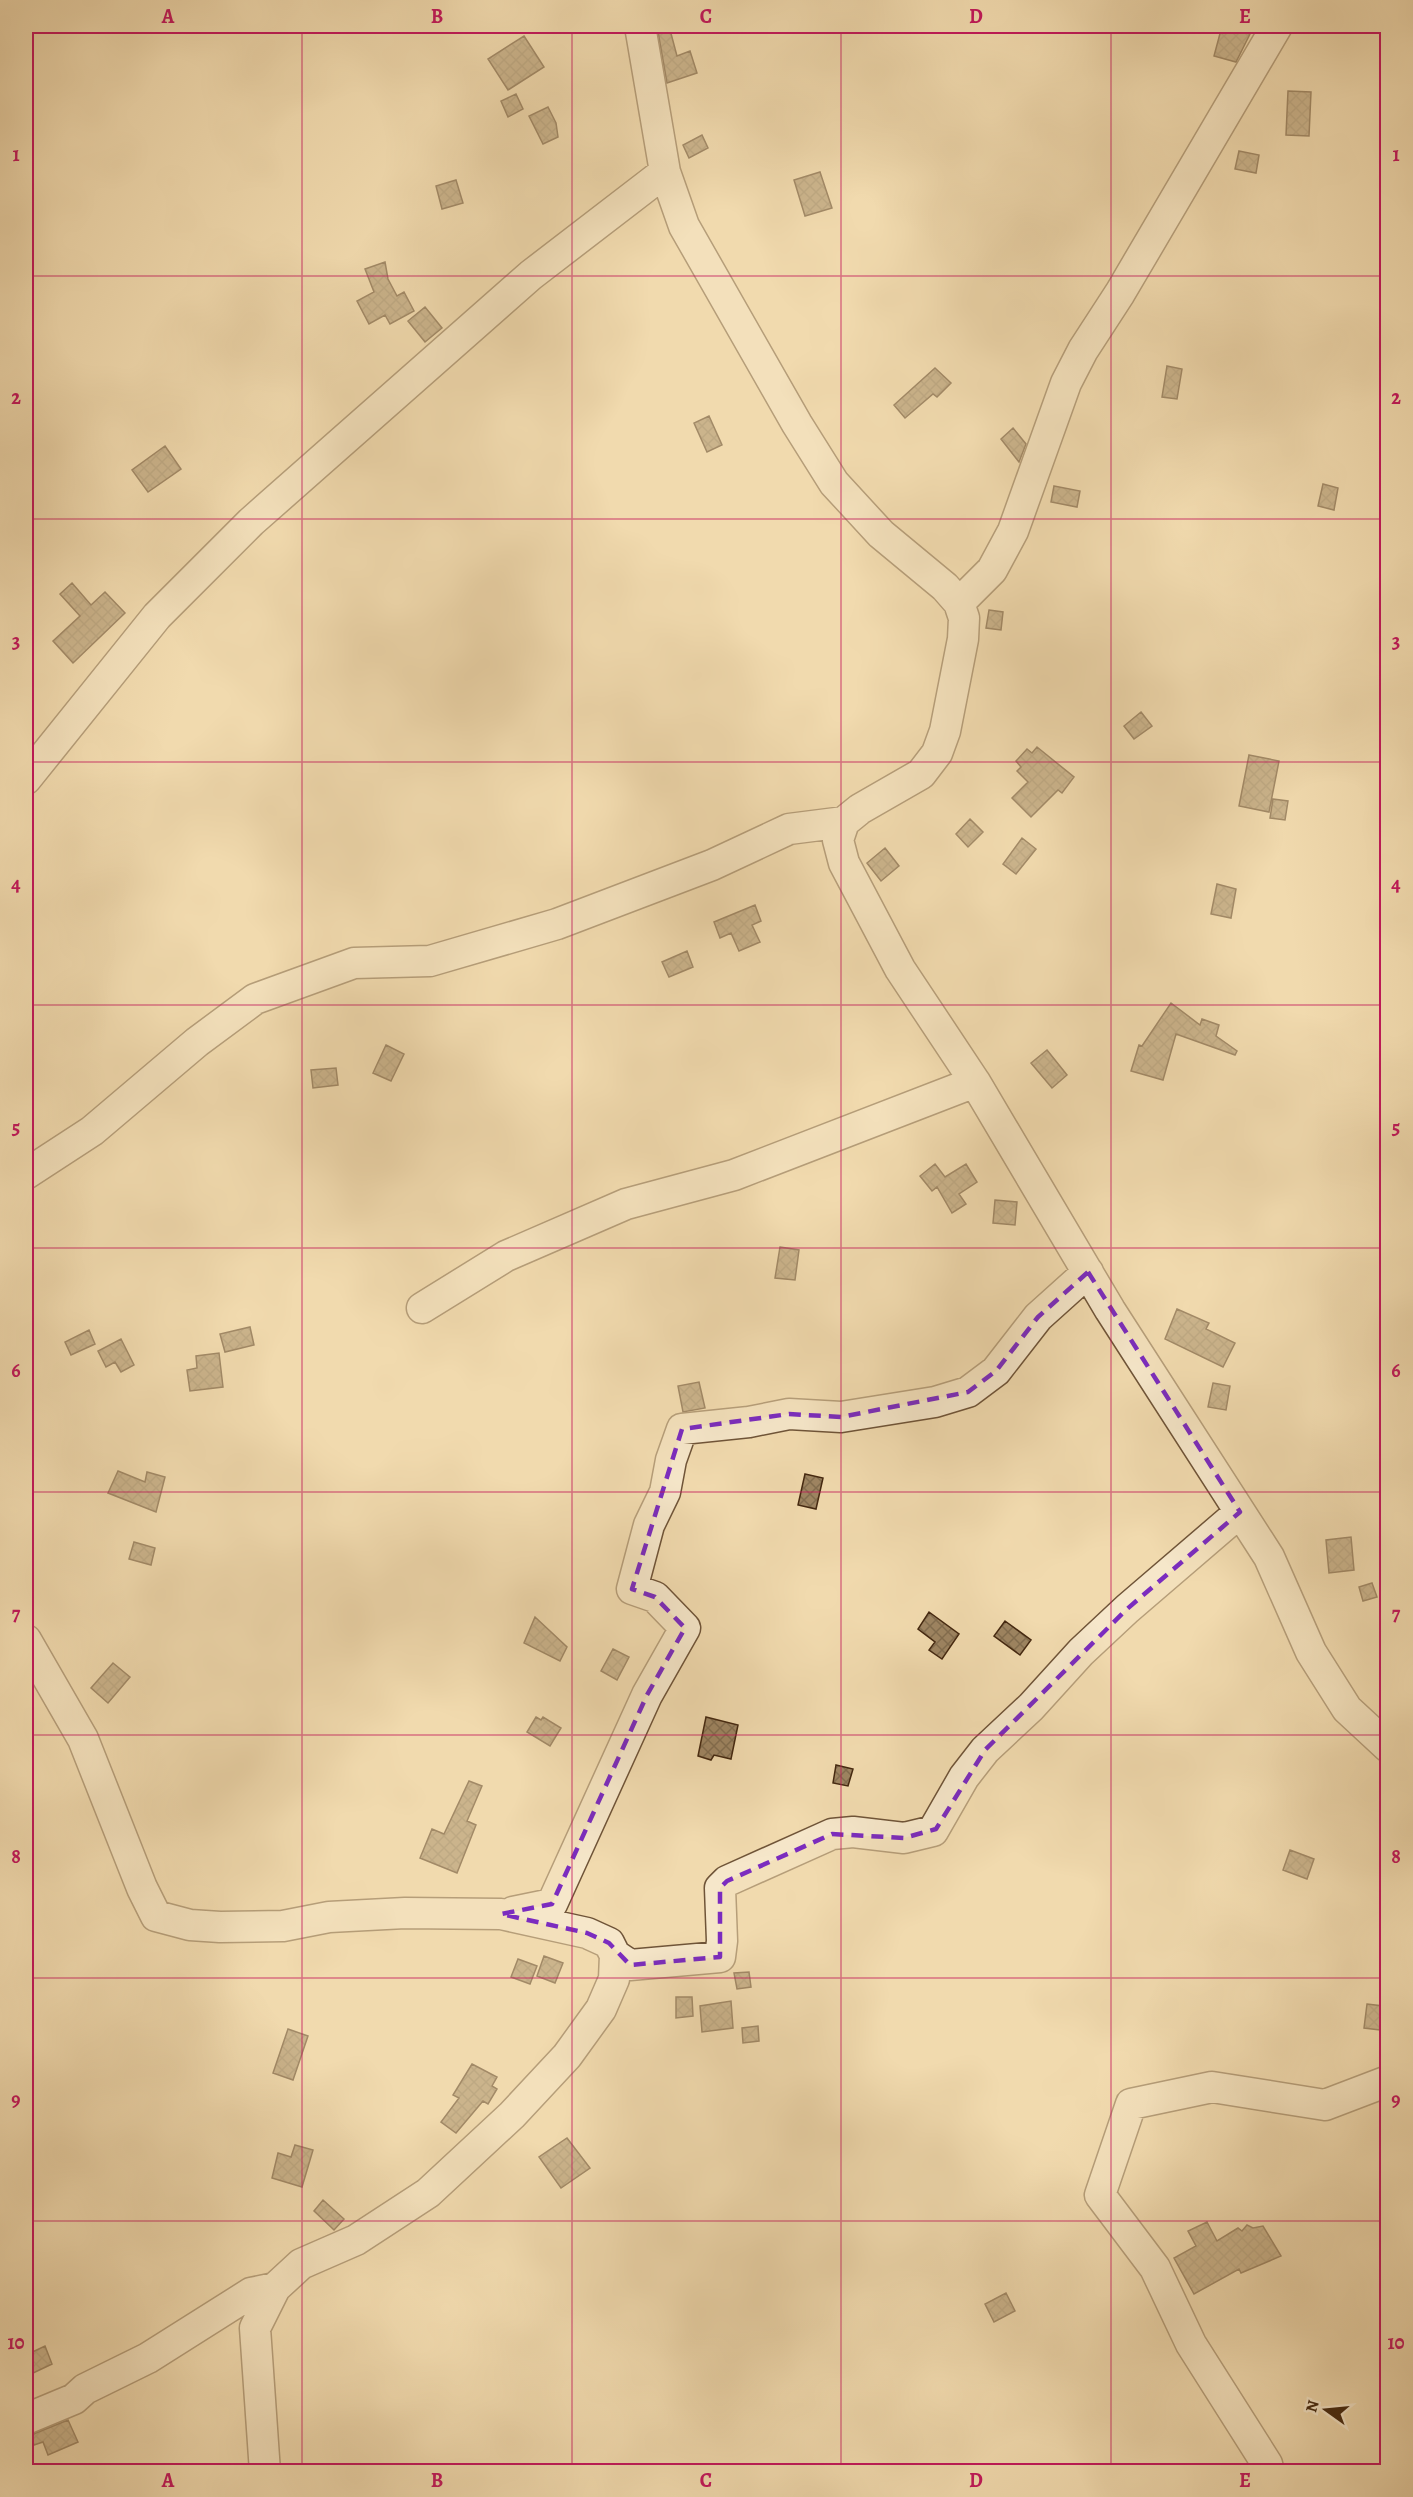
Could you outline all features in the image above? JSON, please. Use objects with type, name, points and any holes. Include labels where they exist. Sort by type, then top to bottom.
[{"type":"street","points":[[26,1174],[92,1131],[197,1042],[255,999],[354,963],[430,961],[557,924],[712,865],[789,829],[844,822],[860,809],[921,774],[937,753],[945,731],[963,639],[964,618],[959,603],[945,587],[882,534],[834,483],[797,424],[684,226],[665,172],[640,26]]},
{"type":"street","points":[[959,603],[992,570],[1012,531],[1065,383],[1083,350],[1120,293],[1277,26]]},
{"type":"street","points":[[26,778],[157,616],[251,522],[531,275],[665,172]]},
{"type":"street","points":[[844,822],[838,840],[844,862],[900,969],[975,1082],[1088,1272],[1269,1557],[1311,1652],[1347,1709],[1388,1747]]},
{"type":"street","points":[[422,1308],[506,1256],[626,1204],[734,1175],[975,1082]]},
{"type":"street","points":[[26,1640],[83,1739],[142,1888],[156,1916],[190,1925],[283,1926],[329,1917],[405,1913],[501,1914],[552,1904],[647,1695],[685,1628],[655,1597],[632,1589],[649,1525],[665,1492],[671,1460],[682,1430],[749,1422],[789,1414],[842,1417],[935,1402],[968,1392],[996,1371],[1038,1317],[1088,1272]]},
{"type":"street","points":[[615,1955],[630,1965],[720,1957],[722,1941],[720,1888],[727,1881],[832,1834],[853,1832],[904,1838],[933,1832],[964,1778],[985,1750],[1031,1707],[1082,1652],[1127,1609],[1240,1512]]},
{"type":"street","points":[[265,2472],[255,2328],[275,2288],[301,2264],[356,2240],[428,2193],[512,2115],[567,2056],[601,2009],[614,1979],[615,1955],[609,1943],[587,1933],[501,1914]]},
{"type":"street","points":[[1269,2472],[1267,2464],[1191,2344],[1155,2268],[1100,2195],[1131,2104],[1212,2087],[1325,2105],[1388,2081]]},
{"type":"street","points":[[26,2419],[74,2399],[85,2389],[148,2358],[251,2293],[275,2288]]},
{"type":"highlighted area","points":[[1088,1272],[1240,1512],[1127,1609],[985,1750],[936,1829],[904,1838],[832,1834],[727,1881],[720,1888],[720,1957],[630,1965],[609,1943],[587,1933],[501,1914],[552,1904],[647,1695],[685,1628],[655,1597],[632,1589],[682,1429],[789,1414],[841,1417],[968,1392],[996,1371],[1038,1317]]},
{"type":"building","points":[[657,26],[669,26],[677,56],[690,51],[697,73],[667,83]]},
{"type":"building","points":[[1222,26],[1242,26],[1240,31],[1250,34],[1236,62],[1214,56]]},
{"type":"building","points":[[524,36],[544,67],[508,90],[488,59]]},
{"type":"building","points":[[1288,91],[1311,92],[1309,136],[1286,135]]},
{"type":"building","points":[[516,94],[523,109],[508,117],[501,101]]},
{"type":"building","points":[[548,107],[556,123],[558,137],[543,144],[529,116]]},
{"type":"building","points":[[702,135],[708,148],[689,158],[683,145]]},
{"type":"building","points":[[1239,151],[1259,155],[1256,173],[1235,169]]},
{"type":"building","points":[[820,172],[832,208],[805,216],[794,180]]},
{"type":"building","points":[[456,180],[463,203],[442,209],[436,186]]},
{"type":"building","points":[[385,262],[388,279],[397,296],[404,292],[414,311],[390,324],[385,315],[369,324],[357,301],[374,292],[365,269]]},
{"type":"building","points":[[425,307],[442,328],[425,342],[408,321]]},
{"type":"building","points":[[1167,366],[1182,369],[1177,399],[1162,397]]},
{"type":"building","points":[[935,368],[951,383],[937,397],[933,394],[905,418],[894,405]]},
{"type":"building","points":[[709,416],[722,445],[707,452],[694,423]]},
{"type":"building","points":[[1013,428],[1026,444],[1019,462],[1001,439]]},
{"type":"building","points":[[165,446],[181,469],[148,492],[132,470]]},
{"type":"building","points":[[1323,484],[1338,488],[1334,510],[1318,506]]},
{"type":"building","points":[[1054,486],[1080,491],[1077,507],[1051,502]]},
{"type":"building","points":[[72,583],[91,605],[105,592],[125,613],[73,663],[53,641],[80,616],[60,594]]},
{"type":"building","points":[[989,610],[1003,612],[1001,630],[986,628]]},
{"type":"building","points":[[1141,712],[1152,726],[1134,739],[1124,726]]},
{"type":"building","points":[[1037,747],[1074,777],[1062,793],[1058,790],[1031,817],[1012,798],[1028,782],[1017,771],[1021,767],[1016,761],[1027,749],[1032,753]]},
{"type":"building","points":[[1249,755],[1279,761],[1269,812],[1239,806]]},
{"type":"building","points":[[1273,799],[1288,801],[1285,820],[1270,818]]},
{"type":"building","points":[[970,819],[983,832],[968,847],[956,834]]},
{"type":"building","points":[[1022,838],[1036,849],[1016,874],[1003,864]]},
{"type":"building","points":[[885,848],[899,866],[881,881],[867,863]]},
{"type":"building","points":[[1217,884],[1236,889],[1231,918],[1211,914]]},
{"type":"building","points":[[755,905],[761,921],[752,925],[760,942],[739,951],[731,933],[720,938],[714,922]]},
{"type":"building","points":[[687,951],[693,967],[669,977],[662,962]]},
{"type":"building","points":[[1171,1003],[1200,1025],[1202,1019],[1219,1025],[1216,1036],[1237,1051],[1235,1055],[1176,1034],[1163,1080],[1131,1071],[1139,1045],[1142,1046]]},
{"type":"building","points":[[386,1045],[404,1054],[391,1081],[373,1073]]},
{"type":"building","points":[[1047,1050],[1067,1075],[1052,1088],[1031,1063]]},
{"type":"building","points":[[336,1068],[338,1085],[313,1088],[311,1070]]},
{"type":"building","points":[[935,1164],[945,1177],[966,1164],[977,1182],[959,1194],[966,1204],[952,1213],[937,1187],[932,1191],[920,1176]]},
{"type":"building","points":[[995,1200],[1017,1202],[1015,1225],[993,1223]]},
{"type":"building","points":[[780,1247],[799,1250],[795,1280],[775,1278]]},
{"type":"building","points":[[1177,1309],[1209,1323],[1206,1329],[1235,1343],[1223,1367],[1165,1339]]},
{"type":"building","points":[[250,1327],[254,1345],[225,1352],[220,1334]]},
{"type":"building","points":[[89,1330],[95,1344],[71,1355],[65,1342]]},
{"type":"building","points":[[121,1339],[134,1365],[121,1372],[115,1362],[106,1367],[98,1351]]},
{"type":"building","points":[[219,1353],[223,1387],[190,1391],[187,1370],[197,1368],[196,1356]]},
{"type":"building","points":[[699,1382],[705,1408],[683,1412],[678,1386]]},
{"type":"building","points":[[1213,1383],[1230,1386],[1226,1410],[1208,1407]]},
{"type":"building","points":[[118,1471],[145,1482],[147,1472],[165,1477],[156,1512],[108,1493]]},
{"type":"building","points":[[805,1474],[823,1478],[816,1509],[798,1505]]},
{"type":"building","points":[[1351,1537],[1354,1570],[1329,1573],[1326,1540]]},
{"type":"building","points":[[134,1542],[155,1548],[151,1565],[129,1559]]},
{"type":"building","points":[[1372,1583],[1377,1597],[1363,1601],[1359,1587]]},
{"type":"building","points":[[929,1612],[959,1634],[942,1659],[929,1650],[935,1642],[918,1629]]},
{"type":"building","points":[[535,1617],[567,1647],[560,1661],[524,1643]]},
{"type":"building","points":[[1005,1621],[1031,1640],[1020,1655],[994,1636]]},
{"type":"building","points":[[613,1649],[629,1657],[617,1680],[601,1671]]},
{"type":"building","points":[[113,1663],[130,1677],[108,1703],[91,1688]]},
{"type":"building","points":[[536,1717],[541,1720],[543,1717],[561,1728],[550,1746],[527,1732]]},
{"type":"building","points":[[706,1717],[738,1725],[731,1759],[714,1755],[711,1760],[698,1756]]},
{"type":"building","points":[[836,1765],[853,1769],[848,1786],[833,1783]]},
{"type":"building","points":[[469,1781],[482,1786],[467,1821],[476,1825],[457,1873],[420,1858],[432,1829],[444,1834]]},
{"type":"building","points":[[1290,1850],[1314,1859],[1307,1879],[1283,1870]]},
{"type":"building","points":[[544,1956],[563,1963],[555,1983],[537,1976]]},
{"type":"building","points":[[518,1959],[537,1966],[530,1984],[511,1977]]},
{"type":"building","points":[[749,1972],[751,1987],[737,1989],[734,1973]]},
{"type":"building","points":[[676,1997],[692,1997],[693,2016],[676,2018]]},
{"type":"building","points":[[731,2001],[733,2028],[702,2032],[700,2006]]},
{"type":"building","points":[[1367,2004],[1383,2006],[1382,2014],[1388,2015],[1388,2031],[1364,2028]]},
{"type":"building","points":[[758,2026],[759,2041],[743,2043],[742,2028]]},
{"type":"building","points":[[288,2029],[308,2036],[293,2080],[273,2073]]},
{"type":"building","points":[[472,2064],[497,2077],[492,2086],[497,2089],[488,2104],[483,2101],[456,2133],[441,2122],[459,2098],[453,2095]]},
{"type":"building","points":[[567,2138],[590,2168],[561,2188],[539,2157]]},
{"type":"building","points":[[295,2145],[313,2150],[302,2187],[272,2178],[278,2153],[291,2157]]},
{"type":"building","points":[[323,2200],[344,2219],[334,2230],[314,2211]]},
{"type":"building","points":[[1207,2222],[1217,2241],[1238,2228],[1242,2231],[1247,2225],[1253,2228],[1263,2226],[1281,2256],[1241,2273],[1239,2269],[1194,2294],[1174,2258],[1196,2246],[1188,2231]]},
{"type":"building","points":[[1006,2293],[1015,2311],[994,2322],[985,2304]]},
{"type":"building","points":[[45,2346],[52,2364],[29,2375],[26,2355]]},
{"type":"building","points":[[68,2420],[78,2442],[48,2455],[43,2442],[34,2445],[31,2435]]}]
